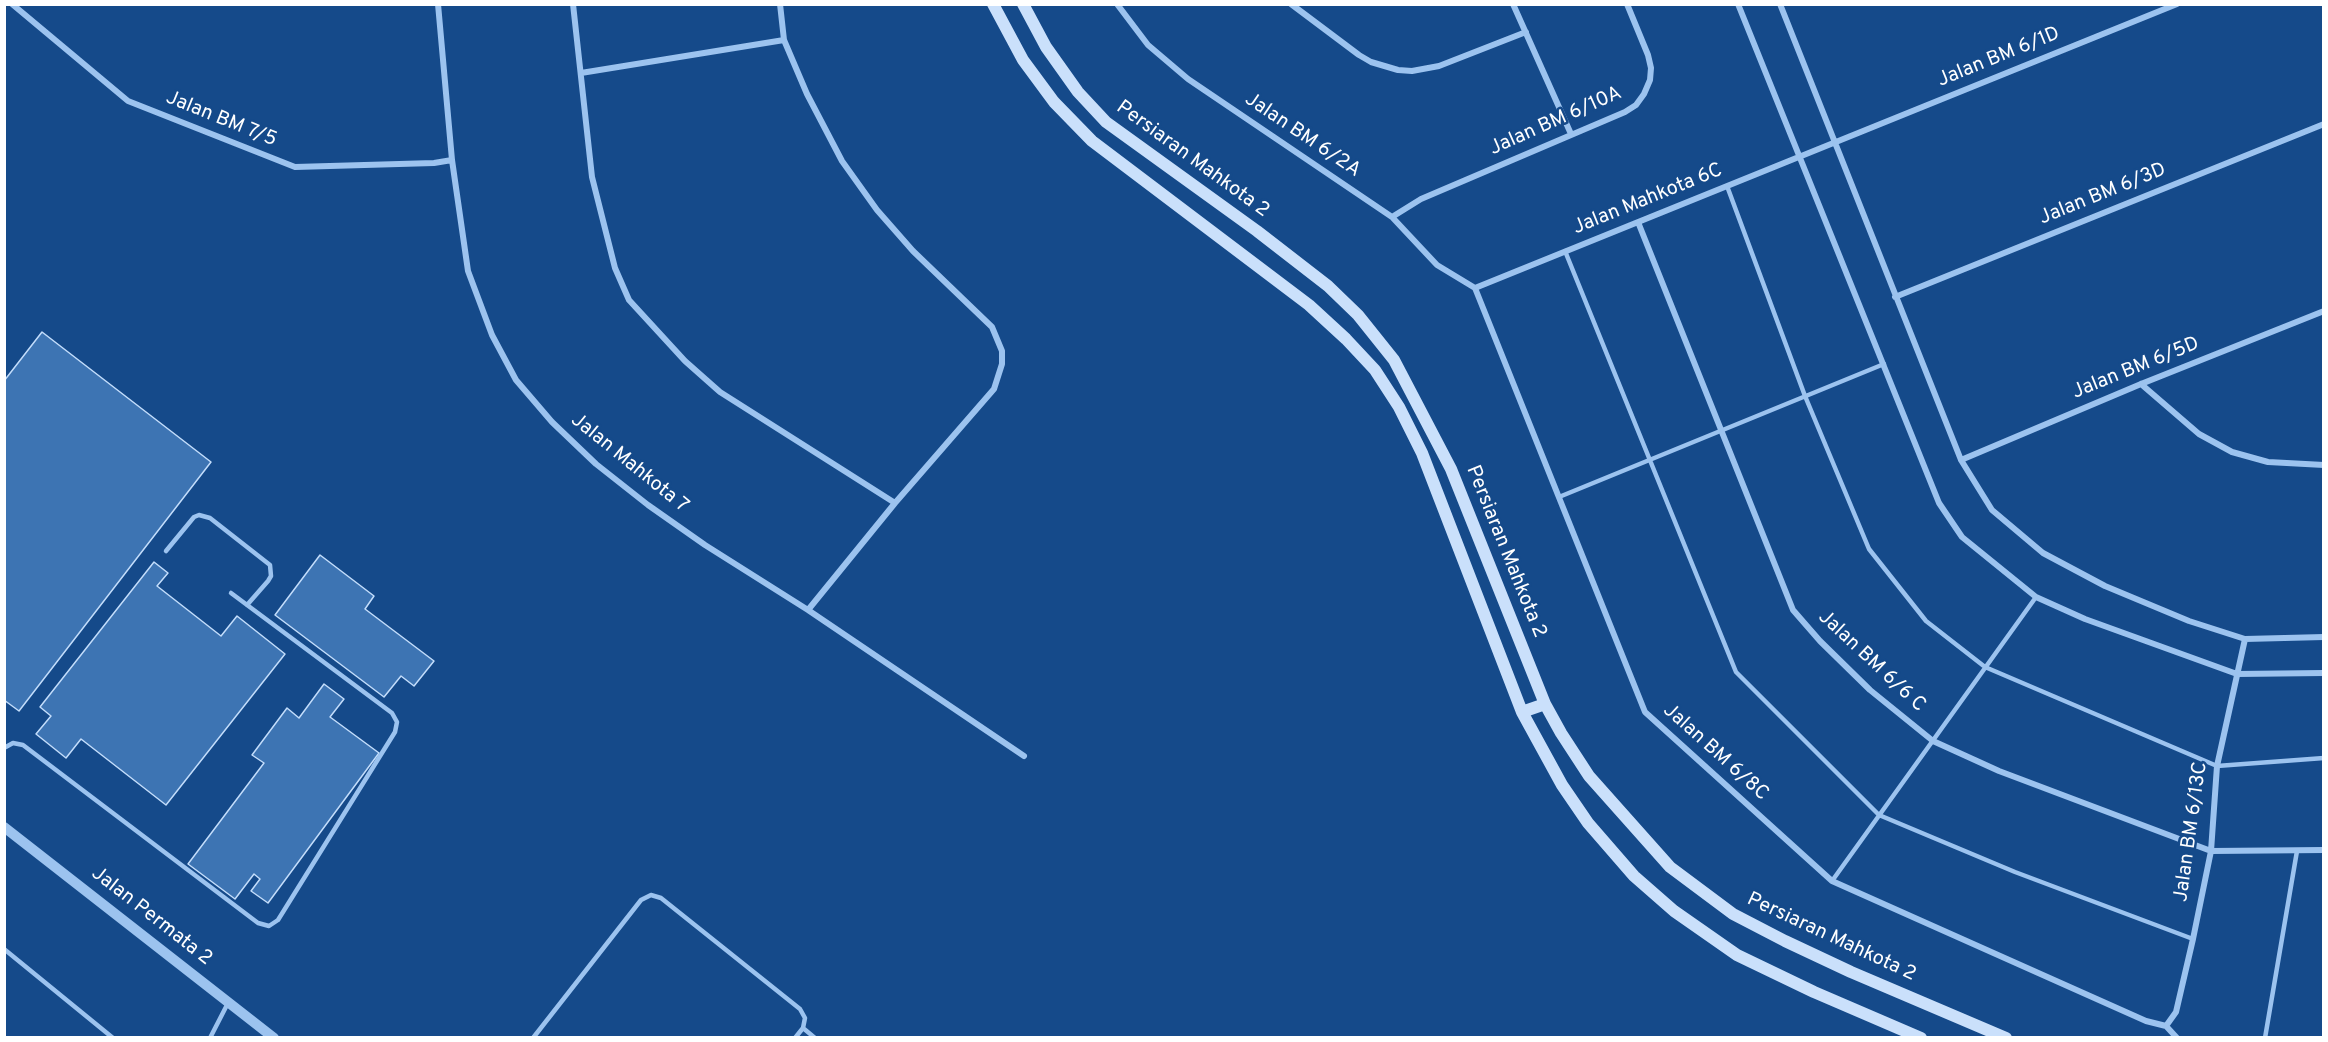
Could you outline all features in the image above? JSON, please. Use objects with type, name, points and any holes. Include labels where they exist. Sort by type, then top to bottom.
[{"type":"main road","name":"Persiaran Mahkota 2","points":[[993,4],[1023,60],[1054,102],[1092,141],[1309,305],[1375,370],[1399,407],[1422,453],[1522,712],[1562,785],[1588,823],[1634,876],[1674,911],[1737,955],[1814,992],[1921,1038]]},
{"type":"main road","name":"Persiaran Mahkota 2","points":[[1023,4],[1052,56],[1078,92],[1106,122],[1257,231],[1328,286],[1358,315],[1394,360],[1451,469],[1545,704],[1589,776],[1670,867],[1733,914],[1851,972],[2006,1038]]},
{"type":"main road","points":[[1522,712],[1545,704]]},
{"type":"street","name":"Jalan BM 7/5","points":[[12,4],[128,101],[295,167],[434,163],[452,160]]},
{"type":"street","name":"Jalan Mahkota 7","points":[[438,4],[452,160],[468,271],[492,335],[516,380],[552,422],[596,464],[705,545],[808,610],[1024,756]]},
{"type":"street","points":[[573,4],[592,177],[615,268],[629,300],[685,361],[720,392],[895,503]]},
{"type":"street","points":[[780,4],[784,40],[807,94],[842,161],[877,210],[913,251],[992,327],[1002,351],[1002,364],[994,389],[895,503],[808,610]]},
{"type":"street","name":"Jalan BM 6/2A","points":[[1117,4],[1148,45],[1188,79],[1392,217],[1437,265],[1475,288]]},
{"type":"street","points":[[1292,4],[1359,55],[1371,62],[1398,70],[1412,71],[1432,68],[1526,32]]},
{"type":"street","points":[[1513,4],[1571,135]]},
{"type":"street","name":"Jalan BM 6/10A","points":[[1392,217],[1421,199],[1631,109],[1644,94],[1650,80],[1650,61],[1627,4]]},
{"type":"street","points":[[1738,4],[1939,503],[1962,537],[2036,597],[2085,619],[2237,674],[2324,673]]},
{"type":"street","points":[[1780,4],[1961,460],[1992,510],[2043,553],[2105,586],[2189,621],[2245,639],[2324,637]]},
{"type":"street","name":"Jalan BM 6/1D","points":[[1834,142],[2177,4]]},
{"type":"street","points":[[581,73],[784,40]]},
{"type":"street","name":"Jalan BM 6/3D","points":[[1895,297],[2324,124]]},
{"type":"street","name":"Jalan Mahkota 6C","points":[[1475,288],[1834,142]]},
{"type":"street","name":"Jalan BM 6/6 C","points":[[1638,222],[1793,610],[1820,641],[1870,690],[1933,741],[1999,771],[2211,851],[2324,850]]},
{"type":"street","name":"Jalan BM 6/8C","points":[[1475,288],[1645,711],[1832,881],[2146,1022],[2166,1026]]},
{"type":"street","name":"Jalan BM 6/5D","points":[[1961,460],[2141,384],[2324,311]]},
{"type":"street","points":[[2141,384],[2199,434],[2232,452],[2268,462],[2324,465]]},
{"type":"street","name":"Jalan BM 6/13C","points":[[2166,1026],[2176,1012],[2211,851],[2217,766],[2245,639]]},
{"type":"street","name":"Jalan Permata 2","points":[[4,827],[229,1000],[274,1038]]},
{"type":"street","points":[[2166,1026],[2177,1038]]},
{"type":"lane","points":[[1727,186],[1805,396],[1869,549],[1926,621],[1986,667],[2217,766],[2324,758]]},
{"type":"lane","points":[[1565,251],[1736,672],[1879,815],[2015,872],[2193,939]]},
{"type":"lane","points":[[1559,496],[1884,364]]},
{"type":"lane","points":[[166,551],[194,517],[199,515],[210,518],[270,565],[271,576],[247,604]]},
{"type":"lane","points":[[4,748],[13,743],[23,745],[258,923],[269,926],[278,920],[395,732],[397,722],[392,713],[231,592]]},
{"type":"lane","points":[[1832,881],[2036,597]]},
{"type":"lane","points":[[2265,1038],[2297,851]]},
{"type":"lane","points":[[533,1038],[641,900],[651,895],[661,898],[800,1009],[805,1018],[803,1028],[795,1038]]},
{"type":"lane","points":[[4,950],[113,1038]]},
{"type":"lane","points":[[210,1038],[229,1000]]},
{"type":"lane","points":[[803,1028],[815,1038]]},
{"type":"building","points":[[42,332],[211,462],[19,711],[4,700],[4,381]]},
{"type":"building","points":[[320,555],[374,596],[365,609],[434,661],[414,686],[401,676],[384,697],[275,615]]},
{"type":"building","points":[[154,562],[168,573],[157,586],[221,636],[237,616],[285,654],[166,805],[81,739],[66,758],[36,734],[51,716],[40,707]]},
{"type":"building","points":[[324,684],[344,699],[330,717],[379,753],[268,903],[251,891],[260,879],[254,874],[235,899],[188,864],[264,763],[252,755],[287,708],[299,718]]}]
